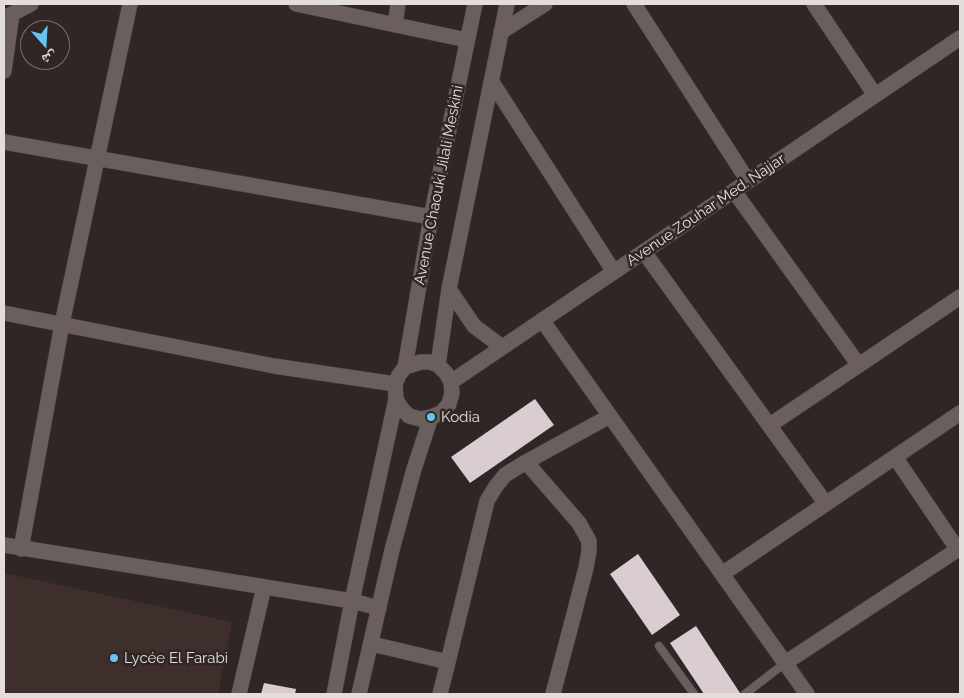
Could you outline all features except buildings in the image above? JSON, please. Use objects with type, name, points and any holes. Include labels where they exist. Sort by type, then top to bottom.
[{"type":"street","points":[[4,71],[8,16],[31,4]]},
{"type":"street","points":[[21,549],[62,324],[130,4]]},
{"type":"street","points":[[296,4],[340,8],[394,25],[467,40]]},
{"type":"street","points":[[394,25],[398,4]]},
{"type":"street","name":"Avenue Chaouki Jilali Meskini","points":[[405,367],[431,218],[475,4]]},
{"type":"street","name":"Avenue Chaouki Jilali Meskini","points":[[438,366],[449,289],[507,4]]},
{"type":"street","points":[[501,32],[545,4]]},
{"type":"street","points":[[634,4],[748,182]]},
{"type":"street","points":[[814,4],[875,95]]},
{"type":"street","name":"Avenue Zouhar Med. Najjar","points":[[451,382],[960,38]]},
{"type":"street","points":[[492,82],[614,272]]},
{"type":"street","points":[[4,142],[431,218]]},
{"type":"street","points":[[734,191],[858,364]]},
{"type":"street","points":[[644,252],[826,504]]},
{"type":"street","points":[[449,289],[474,326],[502,347]]},
{"type":"street","points":[[770,425],[960,296]]},
{"type":"street","points":[[4,313],[396,391]]},
{"type":"street","points":[[542,320],[807,694]]},
{"type":"street","points":[[334,694],[399,375],[405,367],[421,362],[430,362],[446,372],[451,382],[452,393],[449,404],[441,413],[431,418],[420,419],[409,416],[401,408],[396,391]]},
{"type":"street","points":[[722,574],[960,413]]},
{"type":"street","points":[[440,694],[487,501],[496,486],[506,475],[526,462],[610,416]]},
{"type":"street","points":[[360,694],[401,514],[431,418]]},
{"type":"street","points":[[785,663],[959,549],[895,457]]},
{"type":"street","points":[[526,462],[579,523],[589,541],[586,568],[553,694]]},
{"type":"street","points":[[4,545],[352,601],[379,608]]},
{"type":"street","points":[[239,694],[264,587]]},
{"type":"street","points":[[372,644],[448,662]]},
{"type":"lane","points":[[658,646],[694,694]]},
{"type":"lane","points":[[744,694],[785,663]]},
{"type":"shaded area","name":"Lycée El Farabi","points":[[4,573],[232,622],[218,694],[4,694]]},
{"type":"place","name":"Kodia","points":[[431,417]]},
{"type":"place","name":"Lycée El Farabi","points":[[114,658]]}]
